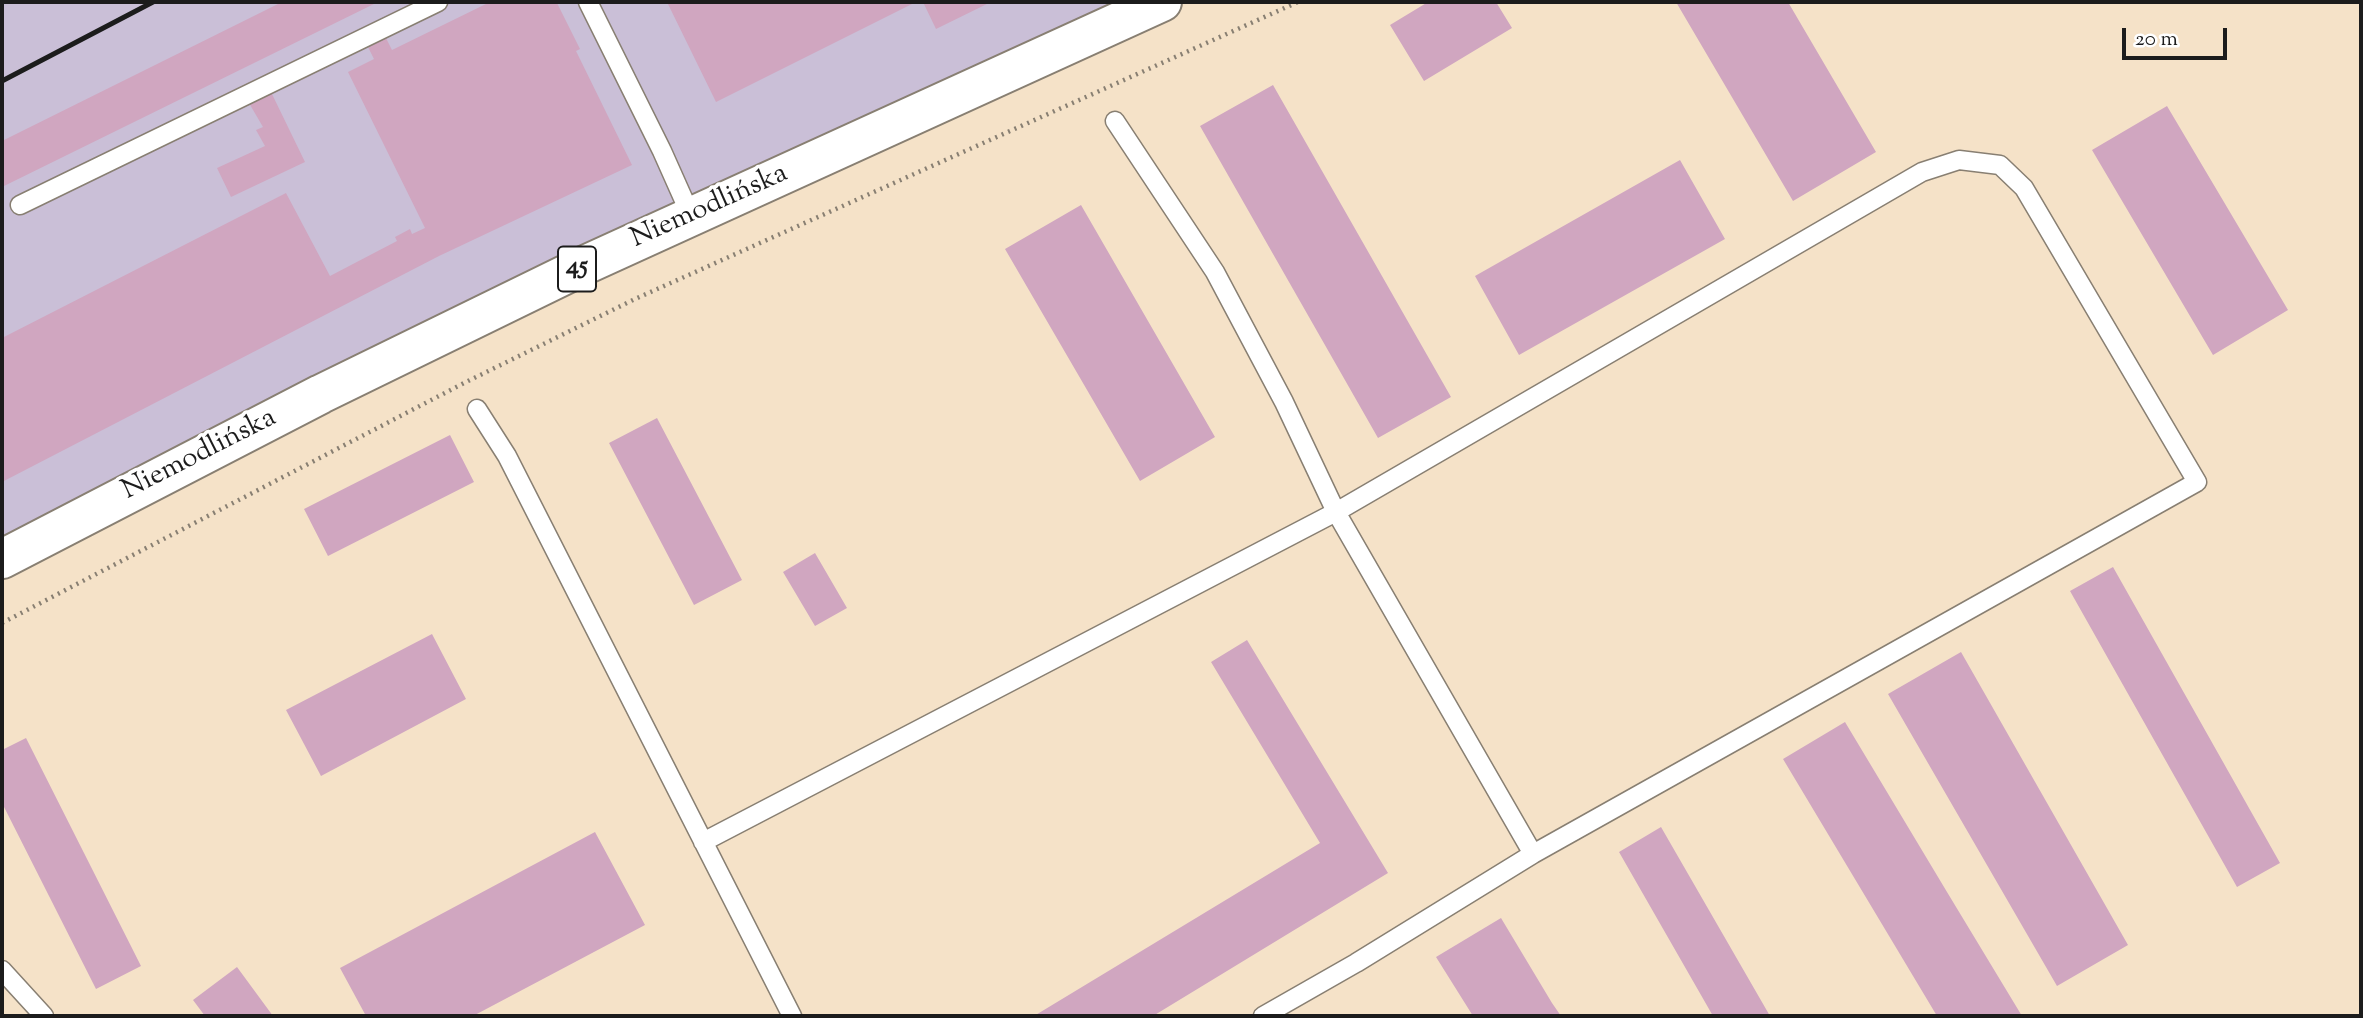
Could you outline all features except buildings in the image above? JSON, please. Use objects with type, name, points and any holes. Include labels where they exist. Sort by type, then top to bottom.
[{"type":"main road","name":"Niemodlińska","points":[[2,559],[332,388],[691,216],[1162,2]]},
{"type":"lane","points":[[20,205],[438,2]]},
{"type":"lane","points":[[588,2],[691,216]]},
{"type":"lane","points":[[1115,121],[1215,272],[1284,402],[1336,512],[1533,854]]},
{"type":"lane","points":[[703,842],[1336,512],[1923,172],[1959,160],[2000,165],[2024,188],[2197,482],[1533,854],[1356,963],[1262,1016]]},
{"type":"lane","points":[[477,409],[507,456],[792,1016]]},
{"type":"lane","points":[[2,970],[44,1016]]},
{"type":"path","points":[[2,623],[464,383],[635,299],[1298,2]]},
{"type":"shaded area","points":[[2,2],[1162,2],[2,559]]},
{"type":"railway","points":[[2,81],[153,2]]}]
